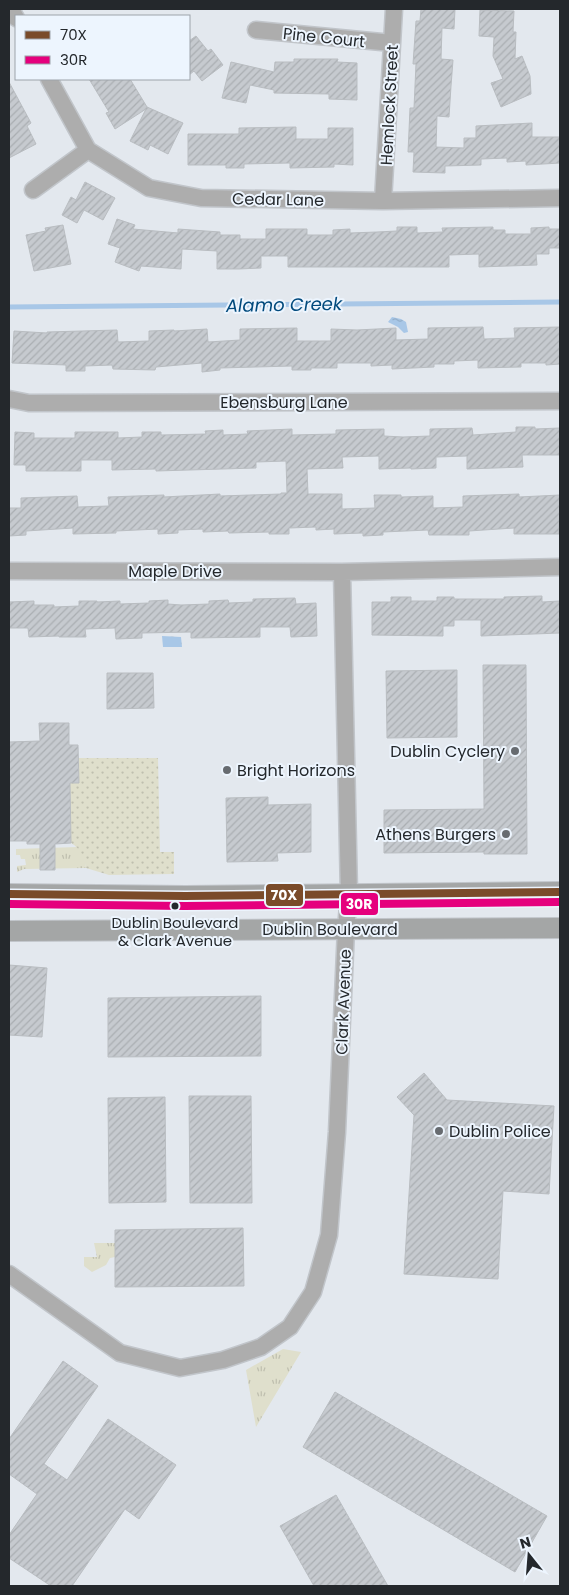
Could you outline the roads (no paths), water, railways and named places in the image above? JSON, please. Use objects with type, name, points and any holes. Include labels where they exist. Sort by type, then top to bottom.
[{"type":"main road","points":[[9,894],[185,896],[560,892]]},
{"type":"main road","name":"Dublin Boulevard","points":[[9,931],[560,928]]},
{"type":"street","name":"Hemlock Street","points":[[383,201],[394,9]]},
{"type":"street","name":"Pine Court","points":[[256,30],[392,43]]},
{"type":"street","name":"Cedar Lane","points":[[50,80],[88,150],[149,188],[202,198],[383,201],[560,198]]},
{"type":"street","points":[[33,190],[88,150]]},
{"type":"street","name":"Ebensburg Lane","points":[[9,399],[28,403],[560,401]]},
{"type":"street","points":[[342,572],[560,567]]},
{"type":"street","name":"Maple Drive","points":[[9,571],[342,572]]},
{"type":"street","name":"Clark Avenue","points":[[9,1274],[120,1353],[180,1368],[223,1360],[261,1347],[290,1328],[313,1292],[329,1235],[337,1132],[349,894],[342,572]]},
{"type":"water","points":[[392,317],[406,322],[408,332],[404,333],[398,327],[388,322]]},
{"type":"water","points":[[162,636],[181,637],[182,647],[163,647]]},
{"type":"waterway","name":"Alamo Creek","points":[[9,307],[560,302]]},
{"type":"place","name":"Dublin Cyclery","points":[[515,751]]},
{"type":"place","name":"Bright Horizons","points":[[227,770]]},
{"type":"place","name":"Athens Burgers","points":[[506,834]]},
{"type":"place","name":"Dublin Boulevard & Clark Avenue","points":[[175,906]]},
{"type":"place","name":"Dublin Police","points":[[439,1131]]}]
